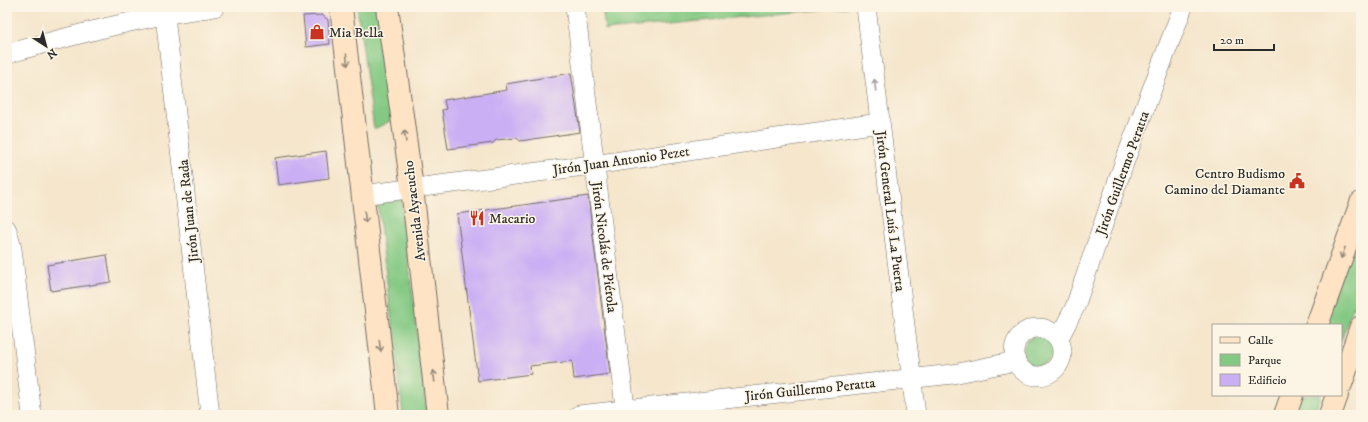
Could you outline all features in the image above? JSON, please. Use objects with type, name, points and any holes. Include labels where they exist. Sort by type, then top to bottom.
[{"type":"main road","points":[[341,7],[388,415]]},
{"type":"main road","name":"Avenida Ayacucho","points":[[387,7],[412,188],[438,415]]},
{"type":"main road","points":[[1317,324],[1361,203]]},
{"type":"main road","points":[[1342,381],[1361,327]]},
{"type":"main road","points":[[1285,415],[1292,396]]},
{"type":"main road","points":[[1330,415],[1337,396]]},
{"type":"street","points":[[7,54],[165,11],[215,7]]},
{"type":"street","name":"Jirón Nicolás de Piérola","points":[[575,7],[626,412]]},
{"type":"street","name":"Jirón General Luís La Puerta","points":[[866,7],[879,124],[916,415]]},
{"type":"street","name":"Jirón Guillermo Peratta","points":[[1058,338],[1075,307],[1124,163],[1183,7]]},
{"type":"street","name":"Jirón Juan de Rada","points":[[165,11],[210,415]]},
{"type":"street","name":"Jirón Juan Antonio Pezet","points":[[362,194],[595,164],[879,124]]},
{"type":"street","points":[[7,230],[32,415]]},
{"type":"street","points":[[1038,327],[1046,328],[1053,332],[1062,345],[1062,357],[1056,368],[1050,373],[1035,375],[1027,373],[1016,362],[1014,354],[1015,346],[1023,333],[1030,329],[1038,327]]},
{"type":"street","name":"Jirón Guillermo Peratta","points":[[579,415],[626,412],[953,374],[1016,362]]},
{"type":"green space","points":[[357,7],[379,7],[392,120],[374,129]]},
{"type":"green space","points":[[602,7],[848,7],[605,30]]},
{"type":"green space","points":[[401,197],[427,415],[403,415],[377,200]]},
{"type":"green space","points":[[1361,220],[1361,285],[1342,338],[1342,324],[1322,324]]},
{"type":"green space","points":[[1038,336],[1049,340],[1053,351],[1049,362],[1038,366],[1027,362],[1023,351],[1027,340]]},
{"type":"green space","points":[[1296,396],[1321,396],[1314,415],[1288,415]]},
{"type":"building","name":"Mia Bella","points":[[322,15],[328,20],[330,44],[306,47],[303,16]]},
{"type":"building","points":[[571,73],[580,132],[520,141],[517,138],[496,140],[493,143],[448,149],[442,110],[446,109],[444,100],[507,90],[506,84]]},
{"type":"building","points":[[326,151],[329,178],[278,185],[275,158]]},
{"type":"building","points":[[588,196],[610,374],[574,379],[572,361],[530,366],[531,374],[478,381],[457,214]]},
{"type":"building","points":[[107,255],[111,282],[51,291],[47,265]]},
{"type":"place","name":"Mia Bella","points":[[317,32]]},
{"type":"place","name":"Centro Budismo Camino del Diamante","points":[[1297,181]]},
{"type":"place","name":"Macario","points":[[477,218]]}]
